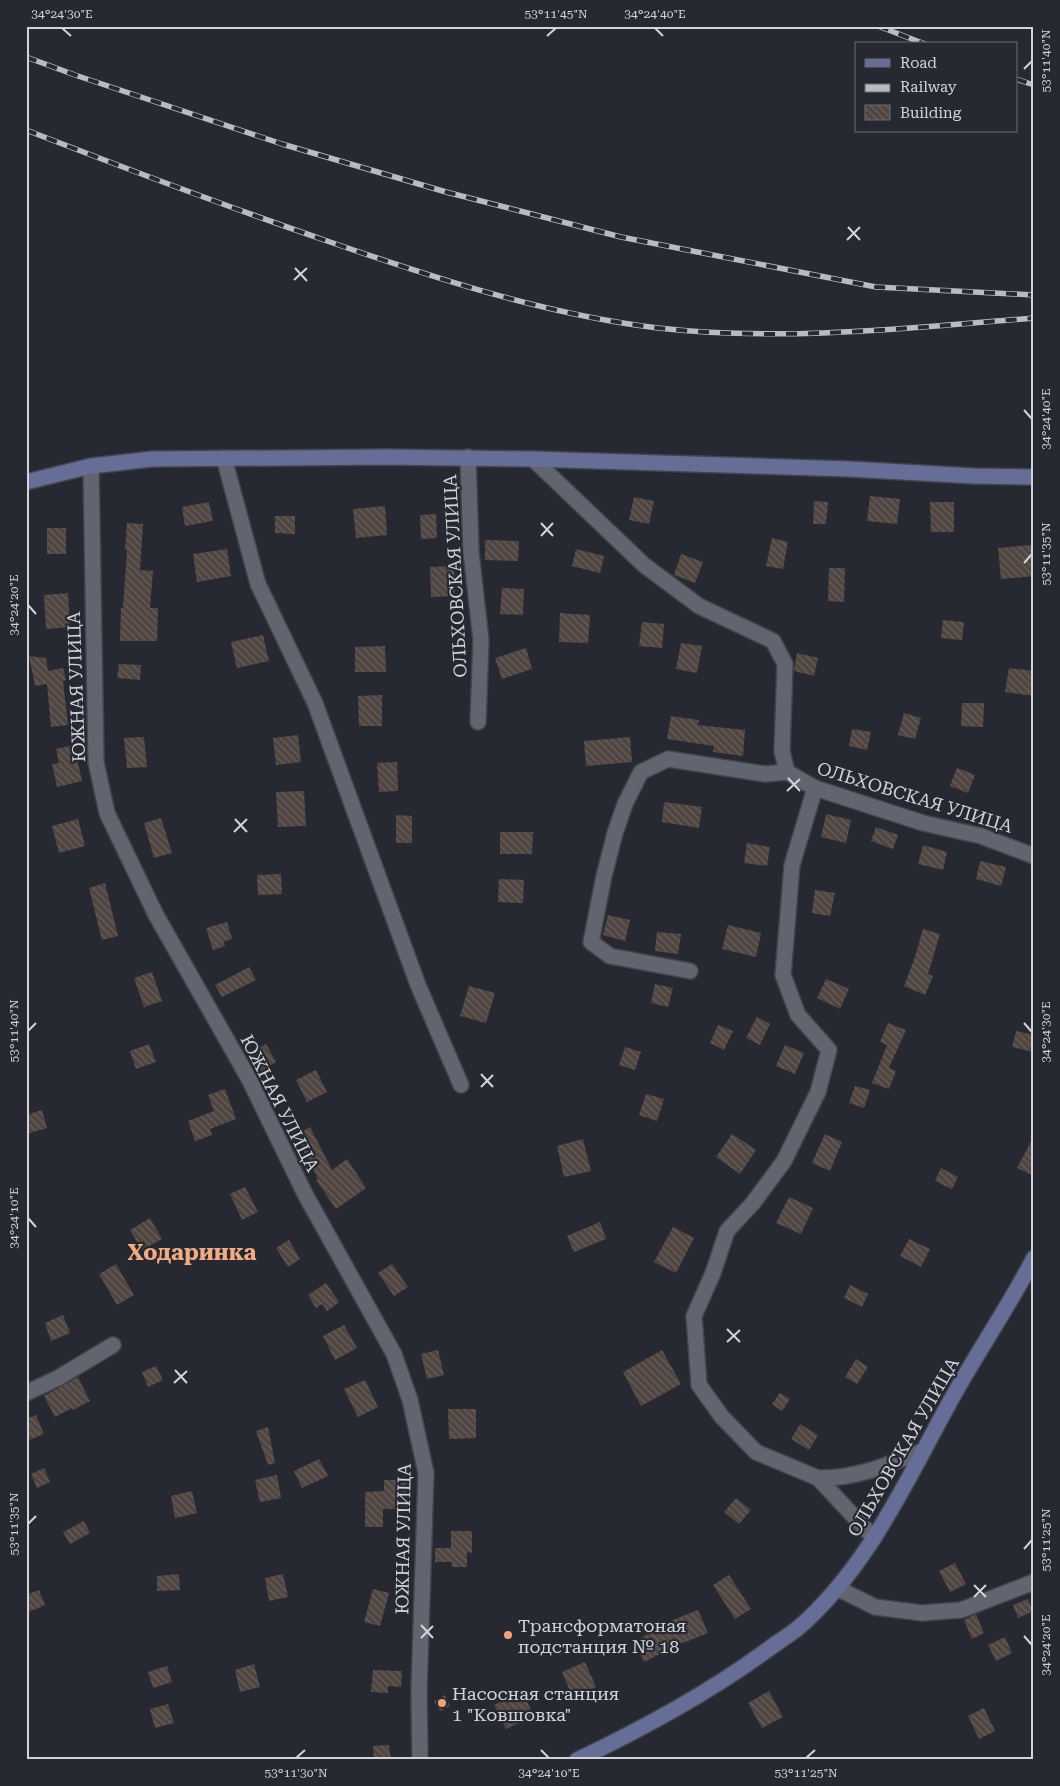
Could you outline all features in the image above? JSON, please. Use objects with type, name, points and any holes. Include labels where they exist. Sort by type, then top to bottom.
[{"type":"street","points":[[26,482],[91,466],[152,458],[468,457],[1034,477]]},
{"type":"street","name":"ОЛЬХОВСКАЯ УЛИЦА","points":[[468,457],[471,552],[481,640],[478,722]]},
{"type":"street","points":[[224,458],[258,584],[326,728],[418,985],[462,1085]]},
{"type":"street","points":[[533,459],[644,565],[699,606],[773,641],[785,664],[782,751],[787,772],[765,774],[668,759],[641,772],[625,804],[615,833],[591,942],[610,956],[690,971]]},
{"type":"street","name":"ЮЖНАЯ УЛИЦА","points":[[91,466],[96,762],[107,813],[156,915],[249,1080],[305,1194],[394,1354],[410,1400],[426,1473],[419,1691],[420,1760]]},
{"type":"street","name":"ОЛЬХОВСКАЯ УЛИЦА","points":[[787,772],[815,788],[923,823],[981,836],[1034,856]]},
{"type":"street","points":[[815,788],[792,866],[783,976],[798,1015],[829,1050],[818,1092],[784,1161],[753,1204],[727,1232],[713,1273],[694,1316],[699,1385],[722,1417],[756,1452],[818,1478],[836,1478],[876,1470],[922,1451]]},
{"type":"street","name":"ОЛЬХОВСКАЯ УЛИЦА","points":[[577,1760],[632,1733],[728,1679],[797,1629],[837,1588],[874,1538],[901,1494],[922,1451],[960,1383],[1034,1258]]},
{"type":"street","points":[[26,1393],[58,1378],[113,1345]]},
{"type":"street","points":[[818,1478],[874,1538]]},
{"type":"street","points":[[837,1588],[875,1608],[922,1613],[961,1610],[1034,1582]]},
{"type":"building","points":[[870,496],[900,499],[897,524],[867,521]]},
{"type":"building","points":[[634,497],[654,501],[649,524],[629,520]]},
{"type":"building","points":[[814,501],[828,502],[826,524],[813,524]]},
{"type":"building","points":[[209,502],[213,521],[185,526],[182,507]]},
{"type":"building","points":[[930,502],[954,502],[954,532],[931,532]]},
{"type":"building","points":[[385,506],[387,535],[356,538],[353,509]]},
{"type":"building","points":[[436,514],[437,538],[421,539],[420,515]]},
{"type":"building","points":[[275,516],[295,516],[295,534],[275,533]]},
{"type":"building","points":[[127,523],[143,524],[140,570],[153,571],[150,608],[158,608],[157,641],[120,641],[121,608],[123,608],[127,550],[125,550]]},
{"type":"building","points":[[47,528],[66,528],[66,554],[47,554]]},
{"type":"building","points":[[772,538],[788,542],[783,569],[766,566]]},
{"type":"building","points":[[485,540],[519,541],[518,561],[485,560]]},
{"type":"building","points":[[1031,545],[1034,576],[1001,579],[998,548]]},
{"type":"building","points":[[227,549],[231,576],[197,582],[193,554]]},
{"type":"building","points":[[576,549],[604,556],[600,573],[572,566]]},
{"type":"building","points":[[681,554],[703,562],[695,583],[674,575]]},
{"type":"building","points":[[454,566],[455,596],[431,597],[430,567]]},
{"type":"building","points":[[829,568],[845,568],[844,602],[828,601]]},
{"type":"building","points":[[502,588],[524,589],[523,615],[500,614]]},
{"type":"building","points":[[68,593],[70,627],[46,629],[44,595]]},
{"type":"building","points":[[560,613],[590,615],[588,643],[559,642]]},
{"type":"building","points":[[943,620],[964,622],[962,640],[941,638]]},
{"type":"building","points":[[642,622],[664,624],[662,648],[639,646]]},
{"type":"building","points":[[263,635],[269,661],[237,668],[231,642]]},
{"type":"building","points":[[681,643],[702,646],[697,673],[676,669]]},
{"type":"building","points":[[385,646],[386,672],[355,672],[355,647]]},
{"type":"building","points":[[526,648],[532,669],[502,679],[495,658]]},
{"type":"building","points":[[797,653],[818,658],[814,676],[794,671]]},
{"type":"building","points":[[29,656],[46,658],[48,671],[63,668],[66,680],[63,681],[68,725],[51,727],[47,684],[35,686]]},
{"type":"building","points":[[119,664],[141,665],[140,680],[117,678]]},
{"type":"building","points":[[1009,668],[1034,671],[1034,696],[1005,692]]},
{"type":"building","points":[[382,695],[382,726],[359,726],[358,696]]},
{"type":"building","points":[[962,703],[984,703],[983,727],[961,726]]},
{"type":"building","points":[[904,713],[921,718],[915,739],[898,735]]},
{"type":"building","points":[[671,716],[699,720],[698,725],[745,730],[743,756],[713,752],[714,746],[667,739]]},
{"type":"building","points":[[852,729],[871,732],[867,750],[849,746]]},
{"type":"building","points":[[298,735],[301,762],[276,765],[273,738]]},
{"type":"building","points":[[144,737],[147,767],[127,768],[124,738]]},
{"type":"building","points":[[630,737],[632,762],[586,766],[584,741]]},
{"type":"building","points":[[74,745],[82,781],[57,787],[52,764],[59,763],[56,749]]},
{"type":"building","points":[[397,762],[398,791],[379,792],[377,763]]},
{"type":"building","points":[[957,768],[975,775],[968,793],[950,786]]},
{"type":"building","points":[[304,791],[306,826],[278,827],[276,792]]},
{"type":"building","points":[[664,802],[702,807],[699,828],[662,822]]},
{"type":"building","points":[[826,814],[851,820],[846,843],[821,837]]},
{"type":"building","points":[[396,815],[412,816],[412,843],[396,843]]},
{"type":"building","points":[[161,818],[172,853],[154,858],[144,823]]},
{"type":"building","points":[[78,819],[85,846],[59,853],[52,826]]},
{"type":"building","points":[[876,827],[898,835],[893,849],[871,841]]},
{"type":"building","points":[[500,832],[533,832],[532,854],[500,854]]},
{"type":"building","points":[[747,843],[770,847],[767,866],[744,863]]},
{"type":"building","points":[[923,845],[947,852],[943,870],[918,864]]},
{"type":"building","points":[[980,861],[1006,867],[1001,886],[976,879]]},
{"type":"building","points":[[281,874],[282,894],[258,895],[257,875]]},
{"type":"building","points":[[499,879],[524,880],[523,903],[498,902]]},
{"type":"building","points":[[105,883],[118,936],[102,940],[89,888]]},
{"type":"building","points":[[815,890],[835,893],[830,916],[812,913]]},
{"type":"building","points":[[608,915],[630,920],[625,941],[603,935]]},
{"type":"building","points":[[227,922],[232,939],[223,942],[225,946],[213,950],[206,928]]},
{"type":"building","points":[[728,925],[761,933],[756,957],[722,949]]},
{"type":"building","points":[[923,929],[940,934],[928,974],[933,976],[925,995],[904,986]]},
{"type":"building","points":[[657,932],[681,934],[678,954],[655,951]]},
{"type":"building","points":[[249,967],[256,980],[222,997],[215,985]]},
{"type":"building","points":[[152,972],[162,1001],[144,1007],[134,978]]},
{"type":"building","points":[[826,979],[849,989],[840,1009],[817,998]]},
{"type":"building","points":[[655,984],[673,988],[668,1007],[651,1003]]},
{"type":"building","points":[[469,986],[495,993],[486,1023],[460,1016]]},
{"type":"building","points":[[757,1017],[770,1024],[760,1045],[746,1038]]},
{"type":"building","points":[[888,1023],[906,1030],[889,1068],[896,1071],[889,1089],[872,1083],[887,1045],[880,1042]]},
{"type":"building","points":[[718,1025],[733,1031],[724,1050],[710,1043]]},
{"type":"building","points":[[1016,1031],[1034,1035],[1034,1052],[1012,1047]]},
{"type":"building","points":[[149,1044],[156,1062],[136,1069],[130,1051]]},
{"type":"building","points":[[266,1044],[276,1062],[261,1071],[251,1052]]},
{"type":"building","points":[[785,1045],[804,1053],[795,1074],[776,1066]]},
{"type":"building","points":[[625,1047],[641,1052],[635,1070],[619,1065]]},
{"type":"building","points":[[316,1070],[327,1092],[307,1102],[296,1080]]},
{"type":"building","points":[[855,1086],[870,1090],[864,1108],[849,1103]]},
{"type":"building","points":[[225,1089],[236,1119],[210,1129],[212,1135],[195,1141],[188,1121],[214,1111],[208,1095]]},
{"type":"building","points":[[646,1094],[664,1099],[657,1121],[639,1115]]},
{"type":"building","points":[[42,1110],[47,1128],[26,1134],[26,1115]]},
{"type":"building","points":[[310,1127],[332,1170],[347,1159],[366,1188],[336,1209],[316,1180],[318,1179],[295,1135]]},
{"type":"building","points":[[732,1134],[756,1150],[740,1174],[716,1157]]},
{"type":"building","points":[[825,1134],[842,1142],[830,1171],[812,1163]]},
{"type":"building","points":[[1034,1136],[1034,1176],[1017,1168]]},
{"type":"building","points":[[583,1139],[591,1171],[564,1177],[557,1146]]},
{"type":"building","points":[[941,1168],[958,1177],[952,1189],[935,1181]]},
{"type":"building","points":[[245,1187],[258,1212],[242,1220],[230,1194]]},
{"type":"building","points":[[789,1197],[813,1208],[801,1234],[776,1223]]},
{"type":"building","points":[[150,1218],[162,1239],[142,1250],[130,1230]]},
{"type":"building","points":[[600,1222],[606,1239],[574,1252],[567,1236]]},
{"type":"building","points":[[673,1227],[694,1238],[676,1273],[654,1262]]},
{"type":"building","points":[[909,1239],[930,1249],[921,1267],[900,1256]]},
{"type":"building","points":[[289,1240],[300,1259],[288,1267],[276,1248]]},
{"type":"building","points":[[116,1264],[134,1295],[117,1305],[99,1274]]},
{"type":"building","points":[[392,1264],[408,1287],[394,1296],[378,1273]]},
{"type":"building","points":[[326,1283],[339,1302],[327,1311],[322,1304],[316,1308],[308,1295]]},
{"type":"building","points":[[850,1285],[868,1294],[862,1307],[844,1298]]},
{"type":"building","points":[[63,1315],[70,1333],[51,1341],[45,1323]]},
{"type":"building","points":[[344,1325],[357,1348],[335,1360],[323,1336]]},
{"type":"building","points":[[438,1350],[444,1375],[427,1379],[421,1354]]},
{"type":"building","points":[[662,1350],[681,1384],[641,1406],[623,1372]]},
{"type":"building","points":[[856,1359],[868,1367],[857,1384],[845,1377]]},
{"type":"building","points":[[156,1366],[163,1380],[148,1387],[142,1372]]},
{"type":"building","points":[[78,1377],[90,1401],[55,1417],[44,1396]]},
{"type":"building","points":[[365,1380],[378,1407],[358,1417],[344,1389]]},
{"type":"building","points":[[780,1393],[790,1399],[782,1411],[772,1404]]},
{"type":"building","points":[[448,1409],[476,1409],[476,1438],[449,1439]]},
{"type":"building","points":[[36,1415],[44,1434],[26,1441],[26,1419]]},
{"type":"building","points":[[800,1424],[818,1435],[809,1450],[791,1439]]},
{"type":"building","points":[[268,1427],[275,1463],[268,1465],[256,1431]]},
{"type":"building","points":[[319,1459],[328,1476],[302,1488],[294,1471]]},
{"type":"building","points":[[44,1468],[50,1482],[37,1488],[31,1474]]},
{"type":"building","points":[[277,1475],[281,1498],[260,1502],[255,1480]]},
{"type":"building","points":[[384,1480],[408,1480],[408,1509],[383,1509],[383,1527],[365,1527],[365,1492],[384,1491]]},
{"type":"building","points":[[192,1491],[197,1513],[175,1518],[171,1496]]},
{"type":"building","points":[[736,1498],[751,1510],[739,1524],[724,1512]]},
{"type":"building","points":[[84,1521],[90,1533],[70,1544],[63,1532]]},
{"type":"building","points":[[451,1531],[472,1531],[472,1553],[467,1552],[467,1567],[452,1567],[452,1562],[435,1562],[435,1548],[451,1548]]},
{"type":"building","points":[[955,1563],[966,1584],[950,1592],[939,1571]]},
{"type":"building","points":[[179,1574],[180,1590],[157,1591],[157,1576]]},
{"type":"building","points":[[283,1574],[288,1597],[269,1601],[265,1578]]},
{"type":"building","points":[[729,1575],[751,1609],[735,1619],[713,1585]]},
{"type":"building","points":[[373,1589],[389,1593],[380,1626],[364,1622]]},
{"type":"building","points":[[39,1590],[45,1605],[26,1613],[26,1595]]},
{"type":"building","points":[[1028,1599],[1033,1611],[1018,1618],[1013,1605]]},
{"type":"building","points":[[698,1610],[708,1633],[683,1642],[644,1662],[634,1642],[673,1620]]},
{"type":"building","points":[[976,1614],[984,1633],[972,1639],[964,1620]]},
{"type":"building","points":[[1005,1637],[1012,1653],[996,1661],[988,1645]]},
{"type":"building","points":[[585,1662],[596,1687],[573,1698],[562,1672]]},
{"type":"building","points":[[254,1664],[260,1687],[240,1692],[235,1670]]},
{"type":"building","points":[[167,1666],[172,1682],[153,1688],[148,1672]]},
{"type":"building","points":[[373,1670],[402,1671],[401,1687],[388,1686],[388,1693],[371,1692]]},
{"type":"building","points":[[522,1691],[534,1716],[506,1729],[494,1705]]},
{"type":"building","points":[[769,1691],[783,1717],[762,1728],[748,1703]]},
{"type":"building","name":"Насосная станция 1 \"Ковшовка\"","points":[[445,1695],[450,1706],[440,1711],[434,1701]]},
{"type":"building","points":[[168,1704],[174,1723],[155,1728],[150,1709]]},
{"type":"building","points":[[984,1708],[995,1731],[979,1739],[968,1716]]},
{"type":"building","points":[[389,1745],[391,1760],[374,1760],[373,1746]]},
{"type":"railway","points":[[878,26],[920,42]]},
{"type":"railway","points":[[26,57],[282,144],[446,192],[621,237],[876,287],[1034,295]]},
{"type":"railway","points":[[1018,80],[1034,85]]},
{"type":"railway","points":[[26,130],[216,201],[411,269],[492,294],[616,322],[705,332],[799,334],[1034,318]]},
{"type":"place","name":"Трансформатоная подстанция № 18","points":[[508,1635]]},
{"type":"place","name":"Насосная станция 1 \"Ковшовка\"","points":[[442,1703]]},
{"type":"district","name":"Ходаринка","points":[[192,1252]]}]
